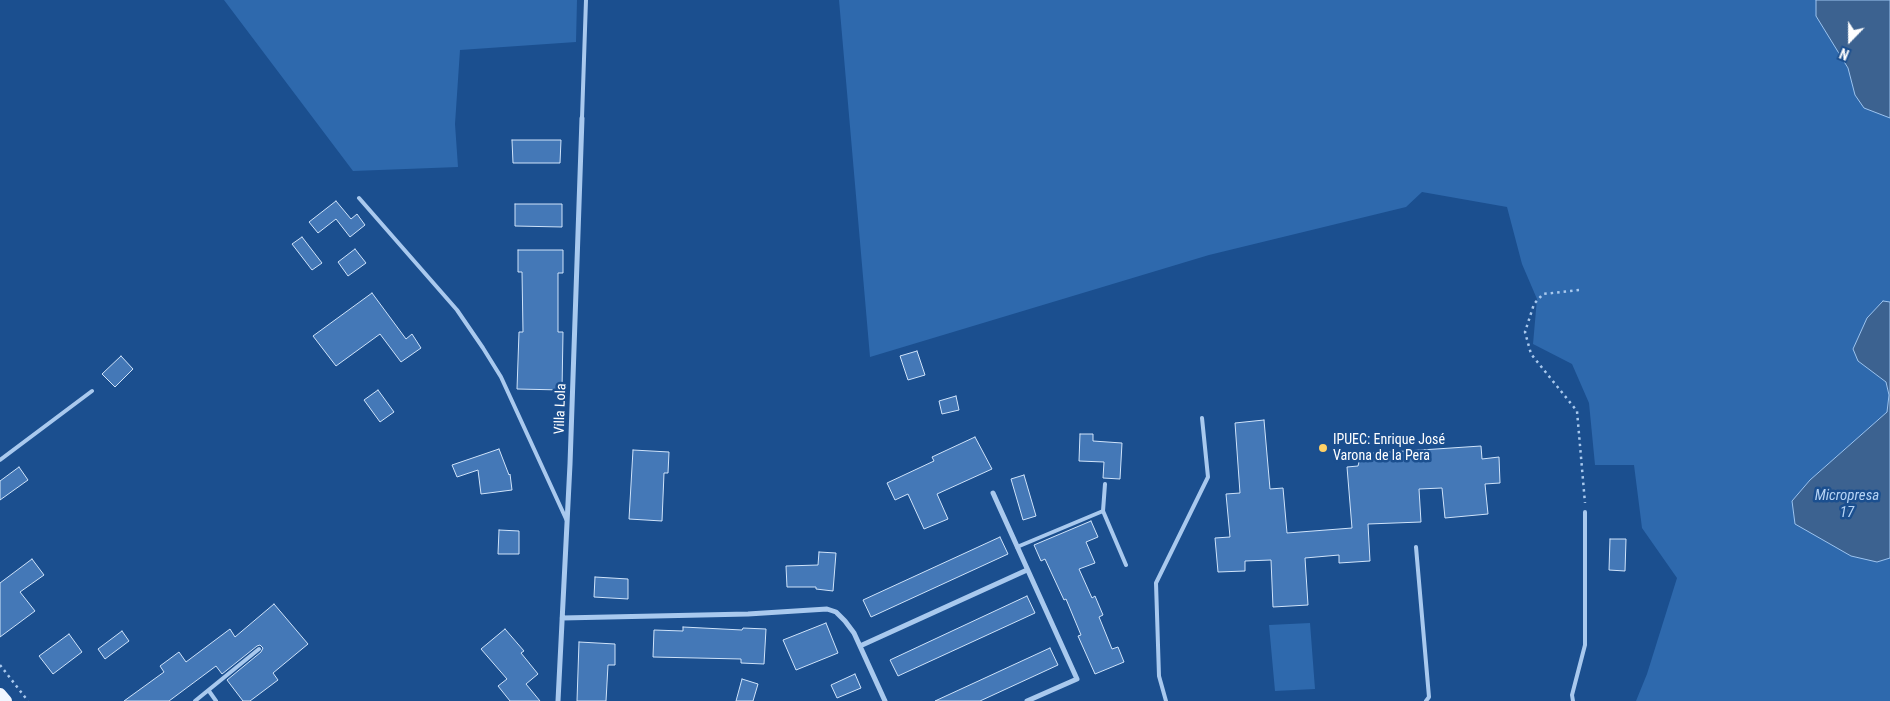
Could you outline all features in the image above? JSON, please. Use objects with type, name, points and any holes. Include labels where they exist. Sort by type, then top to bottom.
[{"type":"main road","points":[[0,694],[6,701]]},
{"type":"street","name":"Villa Lola","points":[[558,701],[567,521],[582,118]]},
{"type":"street","points":[[993,493],[1077,679],[1027,701]]},
{"type":"street","points":[[860,646],[1027,570]]},
{"type":"street","points":[[562,618],[748,614],[827,609],[836,612],[845,620],[854,633],[885,701]]},
{"type":"lane","points":[[582,118],[586,0]]},
{"type":"lane","points":[[359,198],[457,310],[483,348],[501,377],[567,521]]},
{"type":"lane","points":[[0,460],[92,391]]},
{"type":"lane","points":[[1166,701],[1159,676],[1156,583],[1208,476],[1202,418]]},
{"type":"lane","points":[[1105,484],[1102,511],[1126,565]]},
{"type":"lane","points":[[1016,547],[1102,511]]},
{"type":"lane","points":[[1572,701],[1585,645],[1586,512]]},
{"type":"lane","points":[[1416,547],[1428,697],[1426,701]]},
{"type":"lane","points":[[195,701],[259,649]]},
{"type":"lane","points":[[209,690],[216,701]]},
{"type":"path","points":[[1578,290],[1543,294],[1534,304],[1525,332],[1531,354],[1577,411],[1586,512]]},
{"type":"path","points":[[0,665],[28,701]]},
{"type":"shaded area","points":[[224,0],[577,0],[576,42],[460,50],[455,124],[458,167],[353,171]]},
{"type":"shaded area","points":[[839,0],[1816,0],[1816,16],[1848,68],[1855,95],[1878,112],[1890,118],[1890,302],[1883,301],[1858,361],[1886,382],[1889,395],[1887,412],[1810,480],[1792,501],[1795,524],[1877,562],[1890,558],[1890,701],[1636,701],[1647,674],[1677,578],[1642,528],[1634,465],[1595,465],[1589,403],[1572,364],[1533,344],[1537,299],[1522,264],[1507,207],[1422,192],[1406,207],[1209,255],[870,357]]},
{"type":"shaded area","points":[[1310,623],[1315,689],[1275,691],[1269,625]]},
{"type":"water","points":[[1816,0],[1890,0],[1890,118],[1864,108],[1855,95],[1848,68],[1816,16]]},
{"type":"water","name":"Micropresa 17","points":[[1883,301],[1890,302],[1890,558],[1877,562],[1851,556],[1795,524],[1792,501],[1810,480],[1887,412],[1889,395],[1886,382],[1858,361],[1853,349],[1867,318]]},
{"type":"building","points":[[512,140],[561,140],[560,163],[513,163]]},
{"type":"building","points":[[336,201],[351,219],[357,214],[365,225],[350,237],[336,219],[318,233],[309,222]]},
{"type":"building","points":[[515,204],[562,204],[562,227],[515,226]]},
{"type":"building","points":[[302,237],[322,263],[312,270],[292,244]]},
{"type":"building","points":[[355,249],[366,263],[348,276],[338,262]]},
{"type":"building","points":[[518,250],[563,250],[563,273],[558,273],[558,332],[563,332],[562,390],[517,389],[519,332],[523,332],[522,272],[518,272]]},
{"type":"building","points":[[372,293],[406,339],[412,334],[421,348],[401,362],[380,334],[336,366],[313,336]]},
{"type":"building","points":[[917,351],[925,375],[908,380],[900,356]]},
{"type":"building","points":[[121,356],[133,369],[115,387],[102,374]]},
{"type":"building","points":[[378,390],[394,412],[380,422],[364,400]]},
{"type":"building","points":[[956,396],[959,410],[942,414],[939,401]]},
{"type":"building","points":[[1264,420],[1270,489],[1283,488],[1287,533],[1352,528],[1347,467],[1358,466],[1361,454],[1481,446],[1482,459],[1499,457],[1500,483],[1485,484],[1488,514],[1445,518],[1442,488],[1419,489],[1421,522],[1368,524],[1370,561],[1339,563],[1339,555],[1305,558],[1308,605],[1273,607],[1271,560],[1245,561],[1245,571],[1218,572],[1215,538],[1230,537],[1226,494],[1240,493],[1235,423]]},
{"type":"building","points":[[1080,434],[1093,434],[1093,441],[1122,443],[1120,479],[1103,478],[1104,462],[1079,461]]},
{"type":"building","points":[[975,437],[992,469],[937,494],[948,519],[924,529],[908,494],[895,500],[887,483],[934,461],[932,457]]},
{"type":"building","points":[[499,449],[510,474],[512,490],[481,494],[478,470],[457,477],[452,465]]},
{"type":"building","points":[[633,450],[669,452],[668,473],[664,473],[662,521],[629,519]]},
{"type":"building","points":[[19,467],[28,480],[0,500],[0,481]]},
{"type":"building","points":[[1024,475],[1036,516],[1023,520],[1011,479]]},
{"type":"building","points":[[1091,521],[1098,537],[1086,542],[1095,563],[1079,569],[1092,598],[1095,596],[1103,615],[1099,617],[1112,649],[1118,647],[1124,662],[1095,674],[1078,636],[1081,635],[1066,599],[1064,600],[1045,559],[1041,561],[1034,545]]},
{"type":"building","points":[[499,530],[519,531],[519,554],[498,554]]},
{"type":"building","points":[[1000,537],[1008,554],[871,617],[863,600]]},
{"type":"building","points":[[1610,539],[1626,539],[1625,571],[1609,570]]},
{"type":"building","points":[[819,552],[836,553],[833,591],[816,589],[816,587],[787,587],[786,566],[818,565]]},
{"type":"building","points":[[32,559],[44,575],[20,592],[35,611],[0,637],[0,583]]},
{"type":"building","points":[[595,577],[628,579],[628,599],[594,597]]},
{"type":"building","points":[[1027,596],[1035,613],[898,676],[890,660]]},
{"type":"building","points":[[274,604],[308,644],[273,673],[278,680],[250,701],[243,701],[227,680],[261,652],[263,648],[260,645],[222,674],[216,666],[169,701],[124,701],[164,672],[160,666],[179,652],[186,662],[230,629],[235,637]]},
{"type":"building","points":[[826,623],[838,653],[796,670],[783,640]]},
{"type":"building","points":[[683,627],[742,630],[743,628],[766,629],[764,664],[741,663],[741,659],[653,657],[654,630],[683,631]]},
{"type":"building","points":[[505,629],[524,651],[521,653],[538,674],[526,684],[540,701],[510,701],[498,686],[507,679],[481,649]]},
{"type":"building","points":[[122,631],[129,641],[105,659],[98,649]]},
{"type":"building","points":[[69,634],[82,652],[53,674],[39,656]]},
{"type":"building","points":[[579,642],[615,644],[615,665],[608,665],[606,701],[577,701]]},
{"type":"building","points":[[1050,648],[1058,665],[980,701],[935,701]]},
{"type":"building","points":[[855,674],[861,688],[837,698],[831,685]]},
{"type":"building","points":[[742,679],[758,684],[753,701],[736,701]]},
{"type":"place","name":"IPUEC: Enrique José Varona de la Pera","points":[[1323,448]]}]
